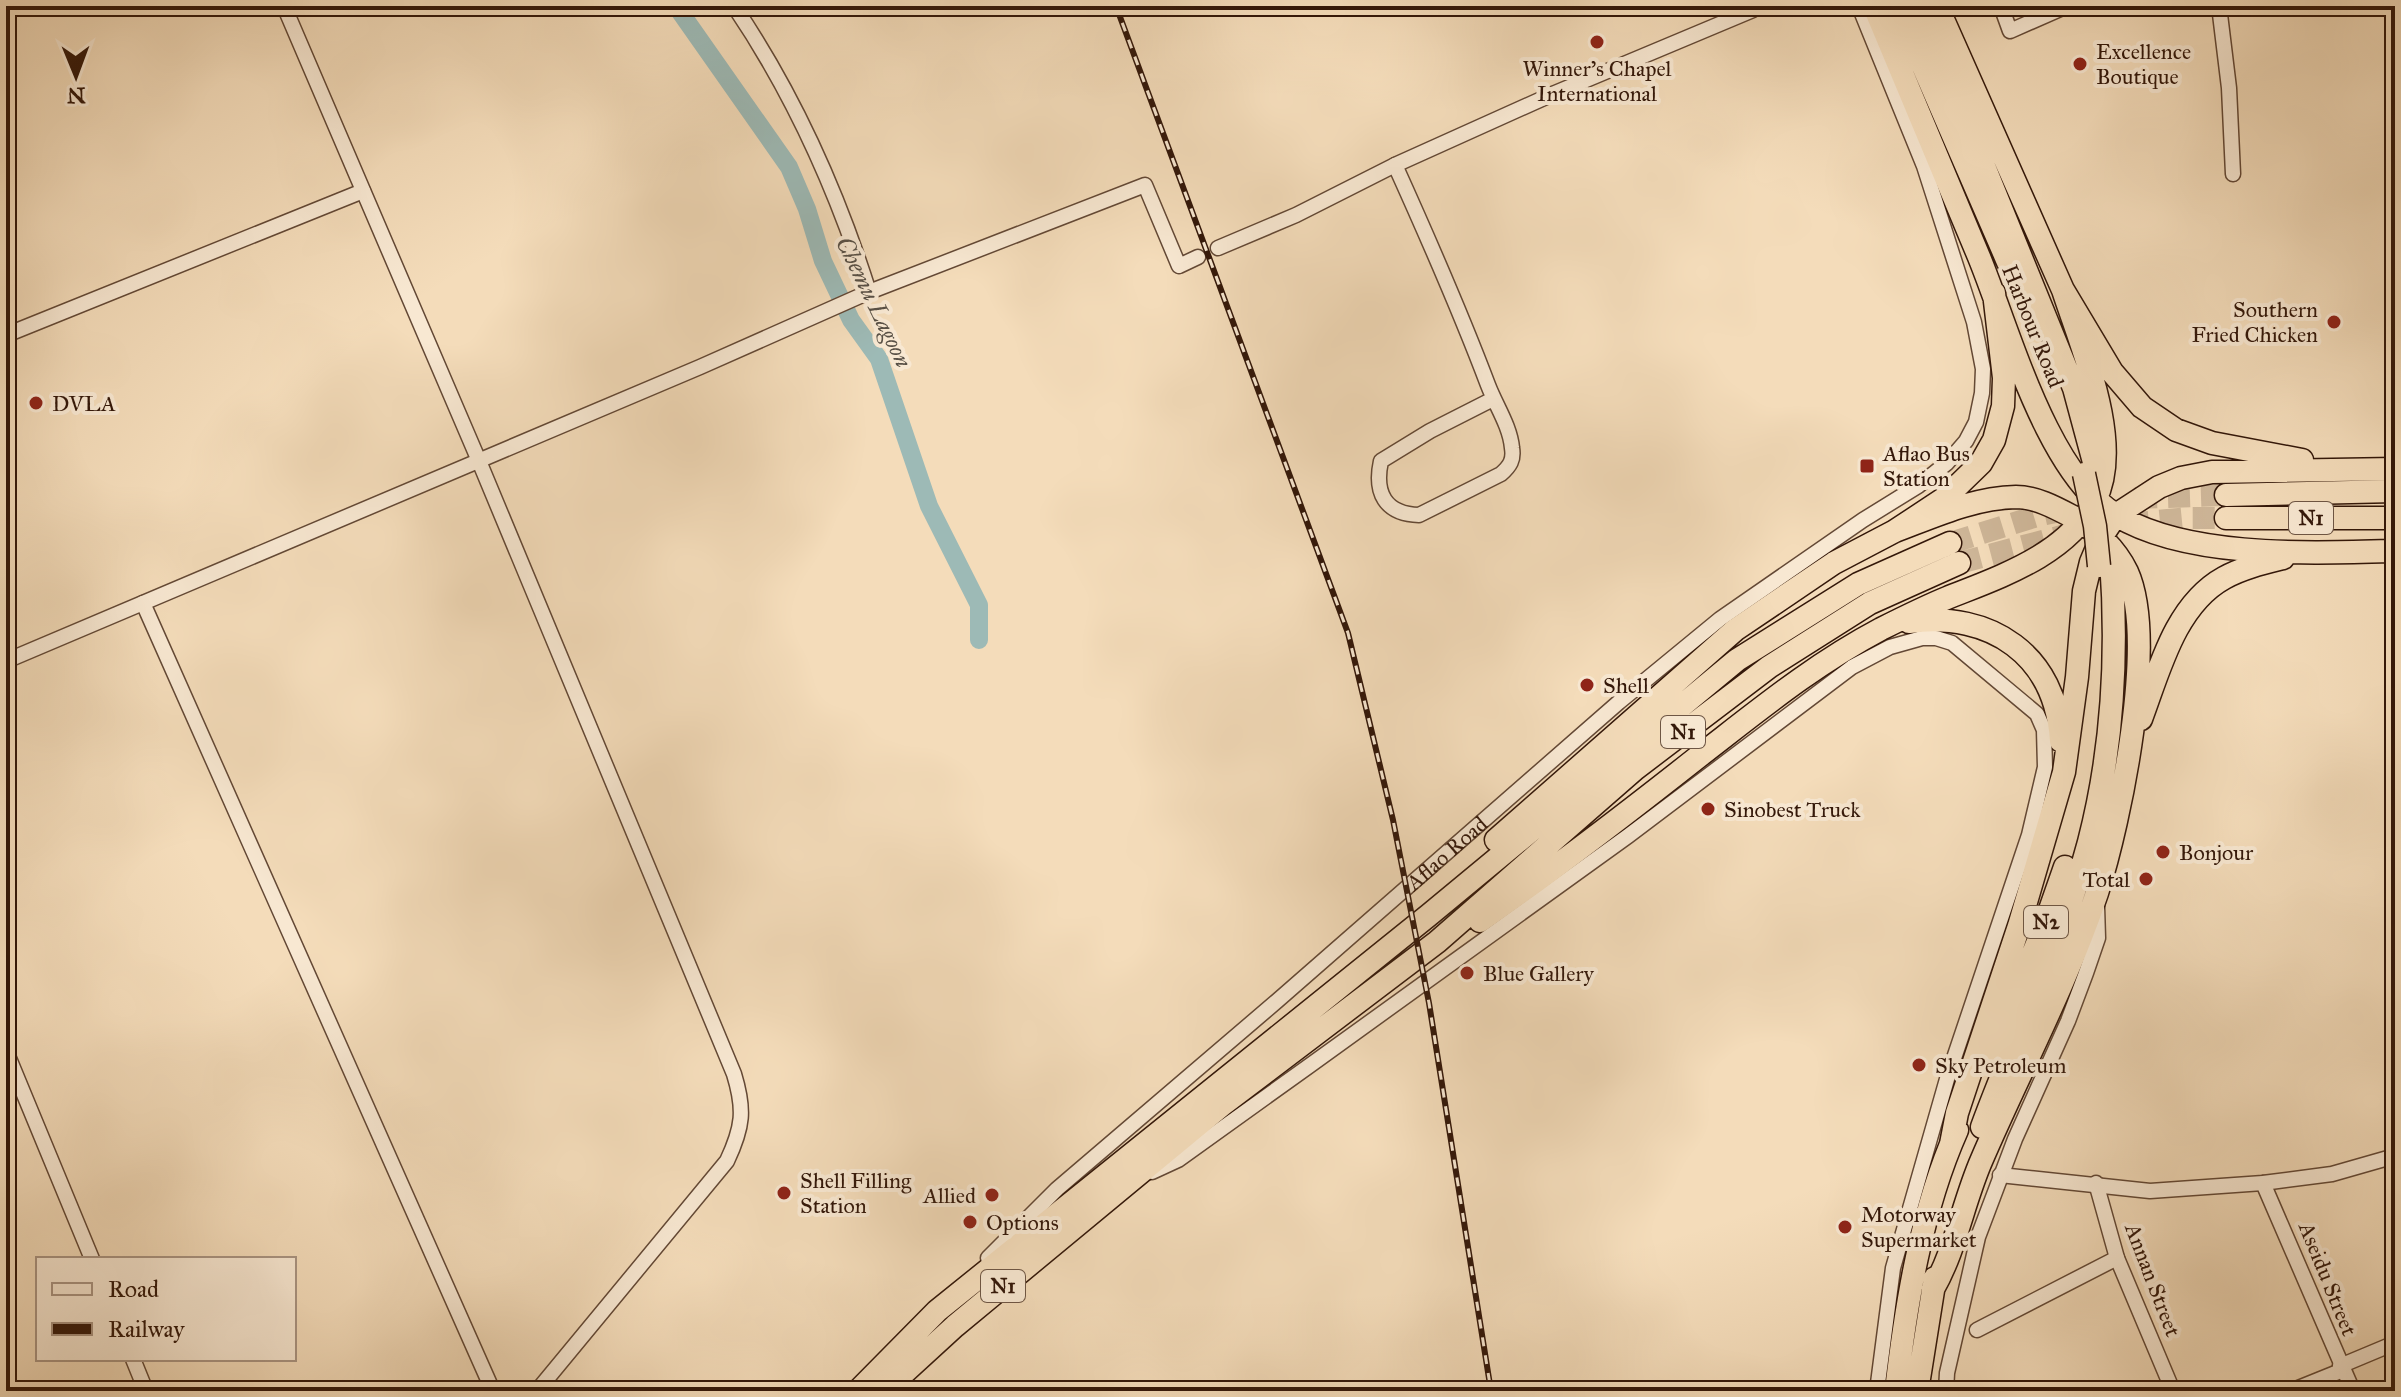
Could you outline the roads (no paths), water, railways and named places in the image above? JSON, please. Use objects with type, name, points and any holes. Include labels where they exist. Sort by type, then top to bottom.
[{"type":"highway","points":[[1874,6],[1994,293],[2047,430],[2069,466],[2096,499],[2116,515],[2164,535],[2244,549],[2300,554],[2395,551]]},
{"type":"highway","name":"Harbour Road","points":[[1897,6],[2018,287],[2072,430],[2091,500],[2102,632],[2108,663]]},
{"type":"highway","name":"Harbour Road","points":[[1919,6],[2016,241],[2074,388],[2088,434],[2111,559],[2108,663]]},
{"type":"highway","points":[[1437,942],[1481,920],[1576,852],[1809,670],[1881,629],[2000,578],[2059,542],[2081,521],[2096,499],[2104,462],[2104,434],[2090,374],[2063,290],[1937,6]]},
{"type":"highway","points":[[2063,290],[2112,372],[2142,407],[2176,430],[2212,443],[2250,451],[2363,469]]},
{"type":"highway","points":[[1429,915],[1450,883],[1483,850],[1735,630],[1834,563],[1895,531],[1945,498],[1981,463],[1994,440],[2003,406],[2004,378],[1994,293]]},
{"type":"highway","points":[[1951,1144],[1957,1113],[2023,912],[2064,772],[2077,677],[2084,591],[2102,536],[2116,515],[2159,487],[2181,478],[2212,472],[2395,469]]},
{"type":"highway","name":"N1","points":[[2226,495],[2395,491]]},
{"type":"highway","points":[[1895,531],[1977,500],[2020,497],[2052,505],[2102,536],[2127,572],[2137,605],[2139,653],[2131,747]]},
{"type":"highway","name":"N1","points":[[2226,518],[2395,518]]},
{"type":"highway","name":"Aflao Road","points":[[858,1391],[937,1311],[1429,915],[1737,660],[1858,584],[1954,553],[1769,667],[1635,769],[1437,942],[1222,1105],[955,1326],[884,1391]]},
{"type":"highway","points":[[1933,1289],[1947,1260],[1980,1162],[2070,965],[2096,894],[2131,747],[2165,653],[2191,606],[2222,579],[2254,565],[2300,554]]},
{"type":"highway","points":[[1881,629],[1940,619],[1977,625],[2009,641],[2029,658],[2048,687],[2061,731],[2064,772]]},
{"type":"highway","name":"N2","points":[[1917,1391],[1933,1289],[1952,1211],[2002,1049],[2075,834],[2085,796],[2108,663]]},
{"type":"highway","name":"N2","points":[[1896,1391],[1915,1273],[1933,1199],[1951,1144],[2002,1049]]},
{"type":"street","points":[[284,6],[479,461],[734,1074],[740,1096],[742,1118],[738,1138],[727,1161],[537,1391]]},
{"type":"street","points":[[734,6],[757,40],[798,115],[848,226],[869,292]]},
{"type":"street","name":"Aflao Road","points":[[937,1311],[1057,1189],[1619,702],[1720,619],[1936,472],[1958,452],[1976,422],[1982,393],[1983,369],[1974,322],[1924,166],[1859,6]]},
{"type":"street","points":[[2001,6],[2010,31],[2067,6]]},
{"type":"street","points":[[2219,6],[2229,88],[2233,174]]},
{"type":"street","points":[[1218,248],[1296,215],[1395,165],[1555,93],[1753,10]]},
{"type":"street","points":[[1395,165],[1455,298],[1510,436],[1513,452],[1511,465],[1501,474],[1419,515],[1406,515],[1392,508],[1381,496],[1377,477],[1381,461],[1430,431],[1493,399]]},
{"type":"street","points":[[6,661],[869,292],[1145,185],[1179,266],[1198,257]]},
{"type":"street","points":[[6,335],[363,191]]},
{"type":"street","points":[[143,603],[493,1391]]},
{"type":"street","name":"Aflao Road","points":[[1126,1184],[1178,1160],[1628,836],[1852,667],[1890,647],[1922,638],[1952,643],[2037,714],[2044,730],[2045,767],[2029,835],[1947,1079],[1893,1268],[1877,1391]]},
{"type":"street","points":[[1946,1391],[1947,1373],[1978,1237],[2000,1175],[2068,1021],[2098,938],[2096,894]]},
{"type":"street","points":[[6,1051],[91,1257]]},
{"type":"street","points":[[2000,1175],[2150,1191],[2263,1183],[2332,1174],[2395,1157]]},
{"type":"street","name":"Annan Street","points":[[2096,1183],[2117,1258],[2173,1391]]},
{"type":"street","name":"Aseidu Street","points":[[2263,1183],[2353,1391]]},
{"type":"street","points":[[1977,1330],[2117,1258]]},
{"type":"street","points":[[2291,1391],[2395,1343]]},
{"type":"street","points":[[134,1361],[146,1391]]},
{"type":"waterway","name":"Chemu Lagoon","points":[[676,6],[789,167],[807,209],[823,261],[851,320],[879,359],[929,506],[979,605],[979,640]]},
{"type":"tunnel","points":[[2135,498],[2226,495]]},
{"type":"tunnel","points":[[1950,543],[2070,509]]},
{"type":"tunnel","points":[[2127,524],[2226,518]]},
{"type":"tunnel","points":[[1959,563],[2073,533]]},
{"type":"railway","points":[[1116,6],[1348,633],[1393,820],[1429,1003],[1491,1391]]},
{"type":"place","name":"Winner's Chapel International","points":[[1597,42]]},
{"type":"place","name":"Excellence Boutique","points":[[2080,64]]},
{"type":"place","name":"Southern Fried Chicken","points":[[2334,322]]},
{"type":"place","name":"DVLA","points":[[36,403]]},
{"type":"place","name":"Aflao Bus Station","points":[[1867,466]]},
{"type":"place","name":"Shell","points":[[1587,685]]},
{"type":"place","name":"Sinobest Truck","points":[[1708,809]]},
{"type":"place","name":"Bonjour","points":[[2163,852]]},
{"type":"place","name":"Total","points":[[2146,879]]},
{"type":"place","name":"Blue Gallery","points":[[1467,973]]},
{"type":"place","name":"Sky Petroleum","points":[[1919,1065]]},
{"type":"place","name":"Shell Filling Station","points":[[784,1193]]},
{"type":"place","name":"Allied","points":[[992,1195]]},
{"type":"place","name":"Options","points":[[970,1222]]},
{"type":"place","name":"Motorway Supermarket","points":[[1845,1227]]}]
